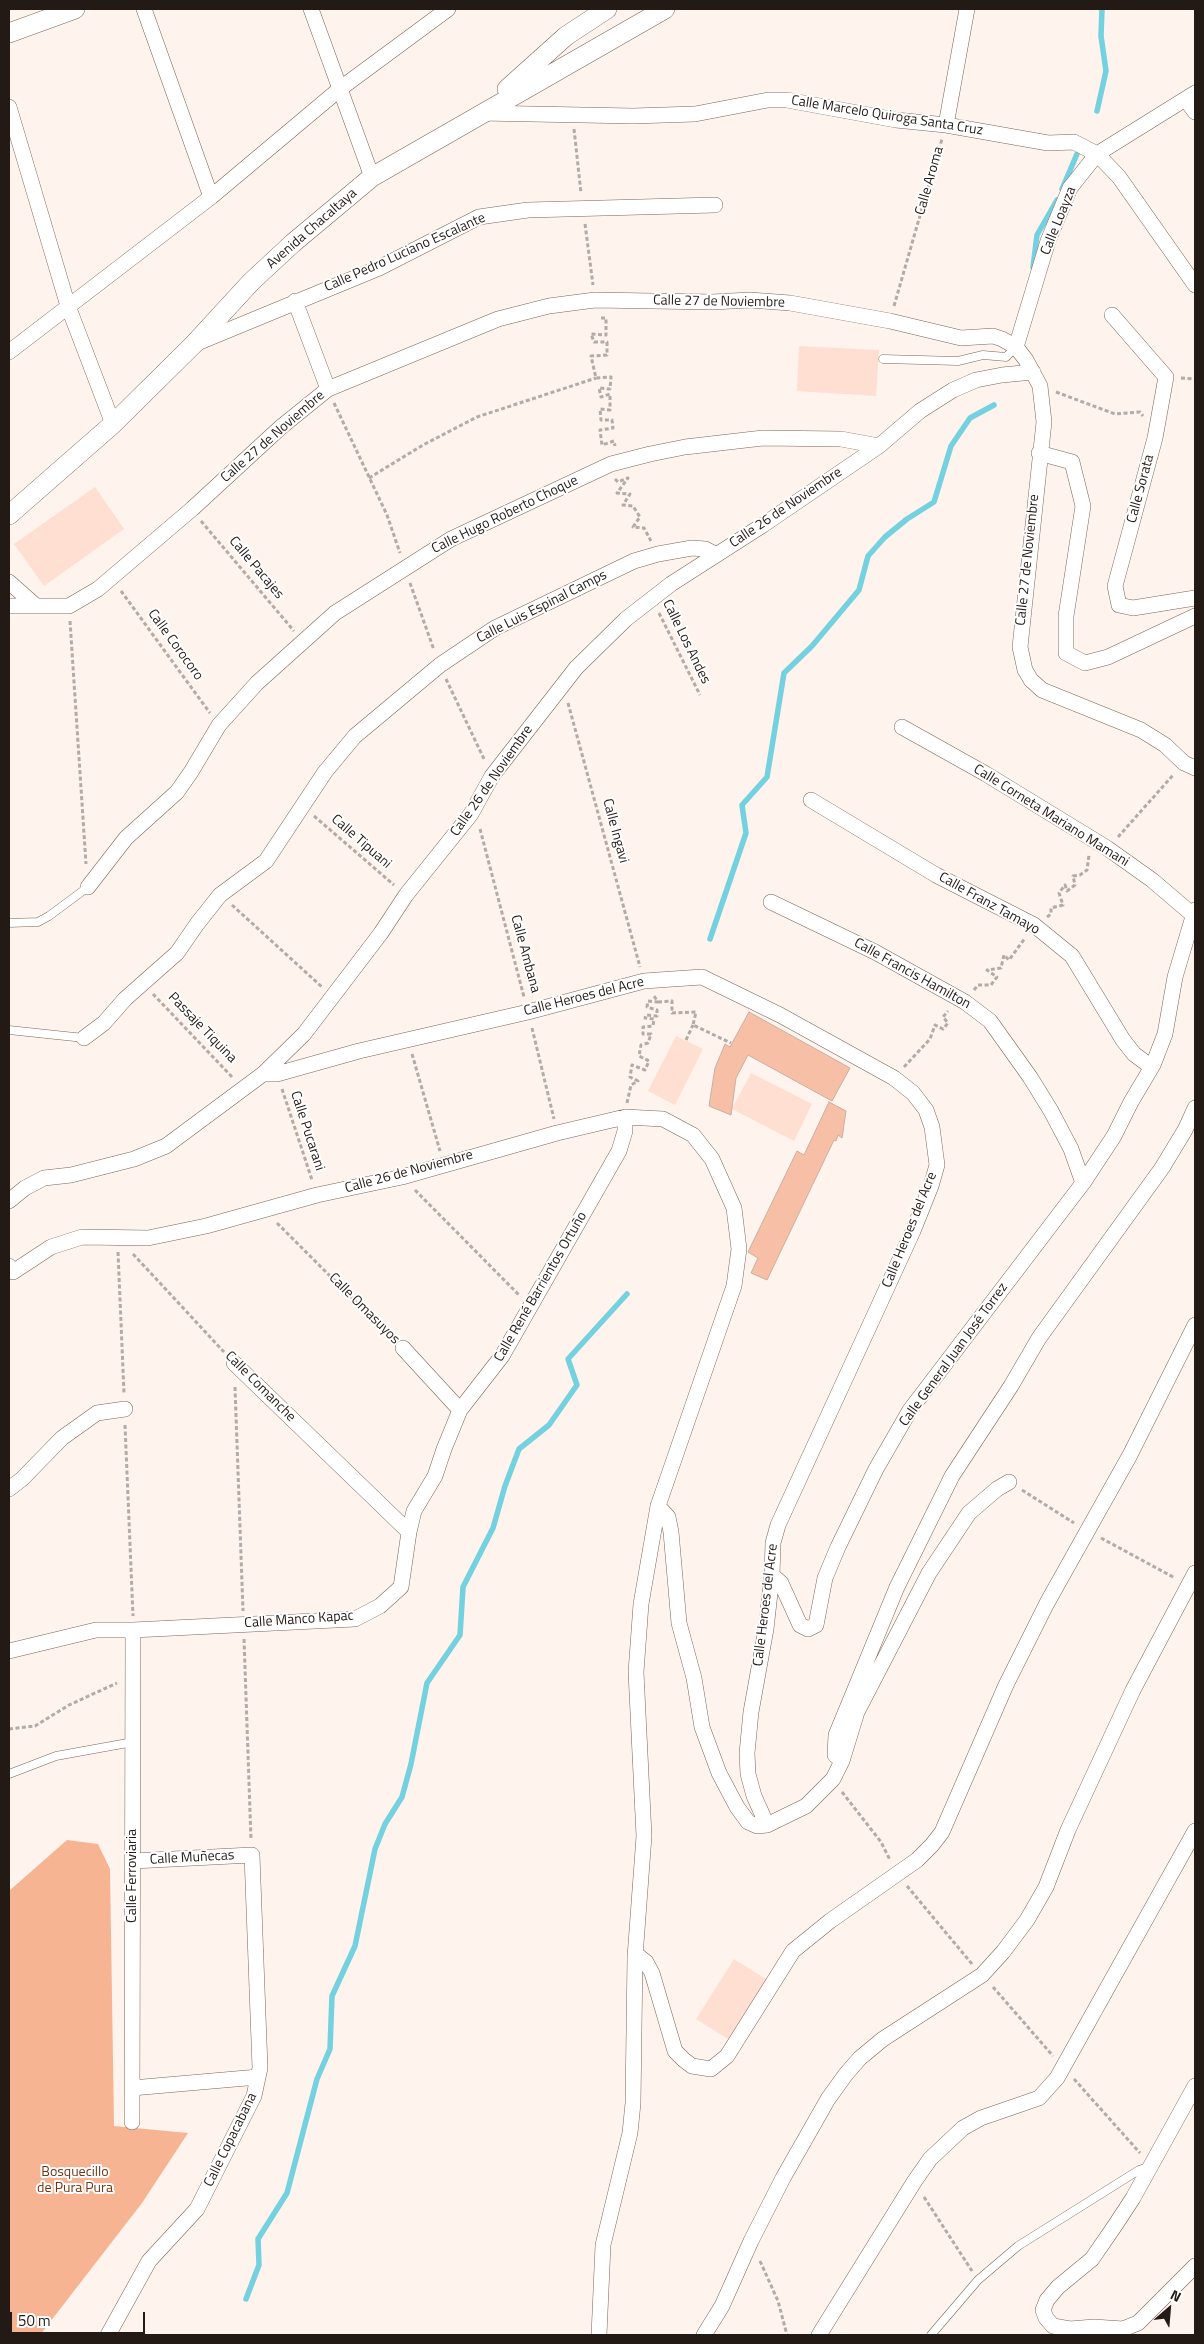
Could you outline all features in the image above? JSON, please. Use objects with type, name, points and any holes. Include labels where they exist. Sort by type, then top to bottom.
[{"type":"street","points":[[9,33],[74,9]]},
{"type":"street","points":[[144,9],[210,197]]},
{"type":"street","points":[[311,9],[372,177]]},
{"type":"street","points":[[9,352],[210,197],[341,88],[448,9]]},
{"type":"street","points":[[480,114],[566,36],[607,9]]},
{"type":"street","name":"Avenida Chacaltaya","points":[[9,515],[113,424],[194,344],[265,269],[342,200],[372,177],[665,9]]},
{"type":"street","points":[[946,124],[967,9]]},
{"type":"street","points":[[1191,96],[1195,112]]},
{"type":"street","name":"Calle Loayza","points":[[1016,347],[1048,241],[1070,188],[1097,154],[1191,96]]},
{"type":"street","name":"Calle Marcelo Quiroga Santa Cruz","points":[[480,114],[633,116],[695,114],[768,100],[788,100],[896,120],[946,124],[1048,143],[1074,142],[1097,154],[1119,177],[1195,285]]},
{"type":"street","points":[[9,107],[68,306],[113,424]]},
{"type":"street","name":"Calle Pedro Luciano Escalante","points":[[194,344],[295,300],[379,268],[479,217],[528,210],[715,205]]},
{"type":"street","points":[[295,300],[328,389]]},
{"type":"street","name":"Calle 27 de Noviembre","points":[[69,606],[98,589],[112,578],[192,509],[281,427],[328,389],[498,319],[549,306],[595,300],[712,302],[750,300],[790,303],[890,321],[961,338],[993,336],[1002,338],[1016,347],[1040,386],[1044,422],[1020,647],[1025,670],[1030,680],[1042,690],[1141,730],[1165,746],[1184,763],[1195,768]]},
{"type":"street","name":"Calle Sorata","points":[[1112,315],[1166,378],[1156,432],[1115,586],[1119,605],[1133,608],[1195,598]]},
{"type":"street","name":"Calle 26 de Noviembre","points":[[9,1201],[24,1188],[44,1178],[71,1175],[134,1159],[166,1146],[244,1089],[270,1074],[304,1034],[381,933],[406,895],[471,814],[492,776],[559,690],[626,618],[715,554],[763,525],[878,446],[920,411],[953,390],[976,380],[1033,372]]},
{"type":"street","name":"Calle Hugo Roberto Choque","points":[[88,887],[126,838],[177,792],[219,725],[256,684],[335,613],[451,539],[552,491],[619,462],[685,447],[763,438],[841,439],[878,446]]},
{"type":"street","points":[[1040,453],[1072,462],[1083,506],[1066,616],[1066,653],[1085,663],[1108,657],[1195,616]]},
{"type":"street","name":"Calle Luis Espinal Camps","points":[[84,1038],[104,1023],[125,999],[177,953],[220,895],[266,861],[325,772],[355,736],[440,665],[495,628],[634,561],[658,554],[692,548],[705,549],[715,554]]},
{"type":"street","points":[[9,582],[36,606]]},
{"type":"street","points":[[9,606],[69,606]]},
{"type":"street","name":"Calle Corneta Mariano Mamani","points":[[902,727],[986,774],[1107,848],[1194,912]]},
{"type":"street","name":"Calle Franz Tamayo","points":[[811,800],[936,875],[1034,925],[1072,956],[1123,1040],[1134,1054],[1146,1063],[1153,1065]]},
{"type":"street","name":"Calle Francis Hamilton","points":[[771,902],[875,952],[965,1002],[990,1021],[1051,1111],[1071,1149],[1083,1183]]},
{"type":"street","name":"Calle General Juan José Torrez","points":[[772,1575],[781,1583],[800,1624],[808,1629],[816,1625],[825,1578],[838,1546],[876,1469],[910,1410],[1083,1183],[1114,1136],[1153,1065],[1165,1034],[1175,978],[1194,912]]},
{"type":"street","name":"Calle Heroes del Acre","points":[[270,1074],[408,1039],[528,1012],[644,981],[702,977],[780,1015],[894,1078],[913,1093],[926,1110],[932,1127],[937,1165],[930,1186],[909,1240],[778,1525],[772,1543],[772,1575],[766,1629],[751,1712],[747,1753],[748,1774],[757,1803],[767,1825]]},
{"type":"street","points":[[842,1761],[835,1755],[836,1735],[897,1587],[952,1476],[1012,1386],[1039,1338],[1157,1176],[1185,1130],[1195,1108]]},
{"type":"street","name":"Calle 26 de Noviembre","points":[[10,1272],[51,1247],[82,1237],[148,1238],[265,1211],[317,1195],[402,1177],[558,1132],[625,1117],[663,1119],[693,1135],[712,1159],[734,1208],[739,1249],[734,1286],[658,1506],[641,1604],[636,1672],[644,1836],[635,1957],[633,2102],[630,2133],[603,2245],[599,2335]]},
{"type":"street","name":"Calle René Barrientos Ortuño","points":[[409,1532],[417,1504],[435,1476],[460,1410],[502,1356],[619,1151],[625,1131],[625,1117]]},
{"type":"street","points":[[635,1957],[641,1958],[646,1962],[652,1973],[675,2051],[692,2066],[711,2069],[727,2056],[794,1951],[830,1921],[917,1860],[932,1845],[942,1832],[1006,1685],[1047,1603],[1130,1455],[1195,1325]]},
{"type":"street","name":"Calle Omasuyos","points":[[402,1348],[460,1410]]},
{"type":"street","name":"Calle Comanche","points":[[234,1363],[409,1532]]},
{"type":"street","points":[[9,1489],[22,1479],[62,1438],[97,1412],[125,1409]]},
{"type":"street","points":[[658,1506],[668,1517],[671,1532],[679,1623],[694,1678],[702,1727],[719,1773],[736,1808],[748,1822],[757,1826],[767,1825],[806,1806],[833,1779],[842,1761],[857,1712],[929,1573],[969,1513],[997,1489],[1009,1482]]},
{"type":"street","name":"Calle Manco Kapac","points":[[9,1651],[96,1630],[133,1630],[355,1619],[380,1606],[401,1587],[409,1532]]},
{"type":"street","points":[[704,2335],[722,2306],[750,2241],[791,2164],[828,2099],[846,2074],[860,2058],[883,2039],[982,1975],[1003,1952],[1027,1920],[1046,1887],[1068,1830],[1129,1699],[1195,1573]]},
{"type":"street","name":"Calle Ferroviaria","points":[[132,2122],[133,1630]]},
{"type":"street","points":[[819,2335],[930,2159],[963,2128],[981,2118],[1039,2098],[1057,2078],[1195,1831]]},
{"type":"street","name":"Calle Muñecas","points":[[133,1861],[252,1855]]},
{"type":"street","name":"Calle Copacabana","points":[[108,2335],[149,2261],[197,2209],[254,2096],[260,2053],[252,1855]]},
{"type":"street","points":[[132,2088],[258,2076]]},
{"type":"street","points":[[1195,2086],[1128,2205],[1092,2259],[1058,2287],[1047,2300],[1043,2310],[1052,2326],[1070,2329],[1094,2327],[1123,2330],[1142,2329],[1195,2266]]},
{"type":"lane","points":[[883,359],[958,361],[983,355],[1006,357],[1016,347]]},
{"type":"lane","points":[[9,923],[38,922],[88,887]]},
{"type":"lane","points":[[9,1030],[84,1038]]},
{"type":"lane","points":[[9,1774],[56,1756],[133,1742]]},
{"type":"lane","points":[[931,2335],[978,2280],[1018,2246],[1139,2170],[1151,2166]]},
{"type":"path","name":"Calle Aroma","points":[[890,321],[946,124]]},
{"type":"path","points":[[596,378],[591,356],[607,355],[607,342],[594,342],[591,334],[606,335],[606,318],[599,318]]},
{"type":"path","points":[[369,478],[423,445],[478,418],[596,378],[611,377],[610,389],[599,388],[601,398],[610,394],[610,410],[600,410],[601,420],[612,420],[613,428],[600,430],[602,445],[614,441],[619,462],[609,475],[618,482],[628,478],[617,493],[630,494],[624,505],[633,506],[640,517],[633,527],[644,528],[658,554]]},
{"type":"path","points":[[1040,386],[1115,414],[1140,412],[1156,432]]},
{"type":"path","name":"Calle Pacajes","points":[[192,509],[302,641]]},
{"type":"path","name":"Calle Corocoro","points":[[112,578],[219,725]]},
{"type":"path","name":"Calle Los Andes","points":[[652,599],[700,695]]},
{"type":"path","points":[[69,606],[88,887]]},
{"type":"path","name":"Calle Ingavi","points":[[559,690],[570,708],[644,981],[658,1002]]},
{"type":"path","name":"Calle Tipuani","points":[[302,806],[406,895]]},
{"type":"path","name":"Calle Ambana","points":[[471,814],[479,826],[558,1132]]},
{"type":"path","points":[[220,895],[332,996]]},
{"type":"path","name":"Passaje Tiquina","points":[[143,983],[244,1089]]},
{"type":"path","points":[[625,1117],[631,1085],[638,1081],[630,1077],[632,1065],[645,1070],[649,1061],[639,1056],[641,1045],[648,1043],[651,1034],[642,1034],[643,1027],[654,1026],[654,1019],[645,1018],[646,1015],[657,1016],[657,1010],[647,1007],[648,1001],[672,1001],[672,1013],[696,1012],[693,1025],[686,1040]]},
{"type":"path","points":[[693,1025],[731,1043]]},
{"type":"path","points":[[408,1039],[444,1164]]},
{"type":"path","name":"Calle Pucarani","points":[[270,1074],[317,1195]]},
{"type":"path","points":[[402,1177],[530,1308]]},
{"type":"path","name":"Calle Omasuyos","points":[[265,1211],[402,1348]]},
{"type":"path","points":[[118,1237],[133,1630]]},
{"type":"path","name":"Calle Comanche","points":[[118,1237],[234,1363]]},
{"type":"path","points":[[9,1730],[35,1726],[69,1705],[133,1676]]},
{"type":"path","points":[[914,2182],[978,2280]]},
{"type":"path","points":[[750,2241],[778,2301],[787,2335]]},
{"type":"shaded area","points":[[799,346],[879,350],[876,396],[797,391]]},
{"type":"shaded area","points":[[95,487],[124,529],[44,586],[14,544]]},
{"type":"shaded area","points":[[676,1036],[703,1049],[675,1105],[648,1091]]},
{"type":"shaded area","points":[[751,1073],[812,1104],[794,1141],[732,1109]]},
{"type":"shaded area","points":[[734,1959],[769,1981],[731,2041],[696,2019]]},
{"type":"green space","name":"Bosquecillo de Pura Pura","points":[[67,1840],[98,1844],[110,1869],[114,2126],[188,2133],[142,2203],[40,2335],[9,2335],[9,1891]]},
{"type":"building","points":[[749,1012],[850,1068],[832,1101],[748,1055],[736,1078],[731,1115],[709,1106],[715,1068],[725,1044],[730,1047]]},
{"type":"building","points":[[829,1102],[846,1111],[842,1138],[838,1135],[836,1141],[834,1140],[767,1280],[751,1273],[758,1258],[748,1252],[797,1151],[804,1155]]},
{"type":"waterway","points":[[1097,111],[1106,71],[1101,36],[1102,9]]},
{"type":"waterway","points":[[1062,189],[1077,154]]},
{"type":"waterway","points":[[1033,267],[1037,235],[1057,200]]},
{"type":"waterway","points":[[710,939],[746,833],[742,805],[767,777],[784,673],[812,646],[859,590],[868,556],[885,537],[907,519],[934,502],[951,446],[970,418],[994,405]]},
{"type":"waterway","points":[[246,2299],[259,2265],[258,2239],[287,2193],[317,2079],[330,2049],[332,1996],[355,1946],[375,1849],[385,1824],[402,1797],[411,1764],[427,1683],[460,1635],[463,1587],[493,1528],[505,1486],[519,1449],[549,1425],[577,1385],[568,1359],[627,1294]]}]
